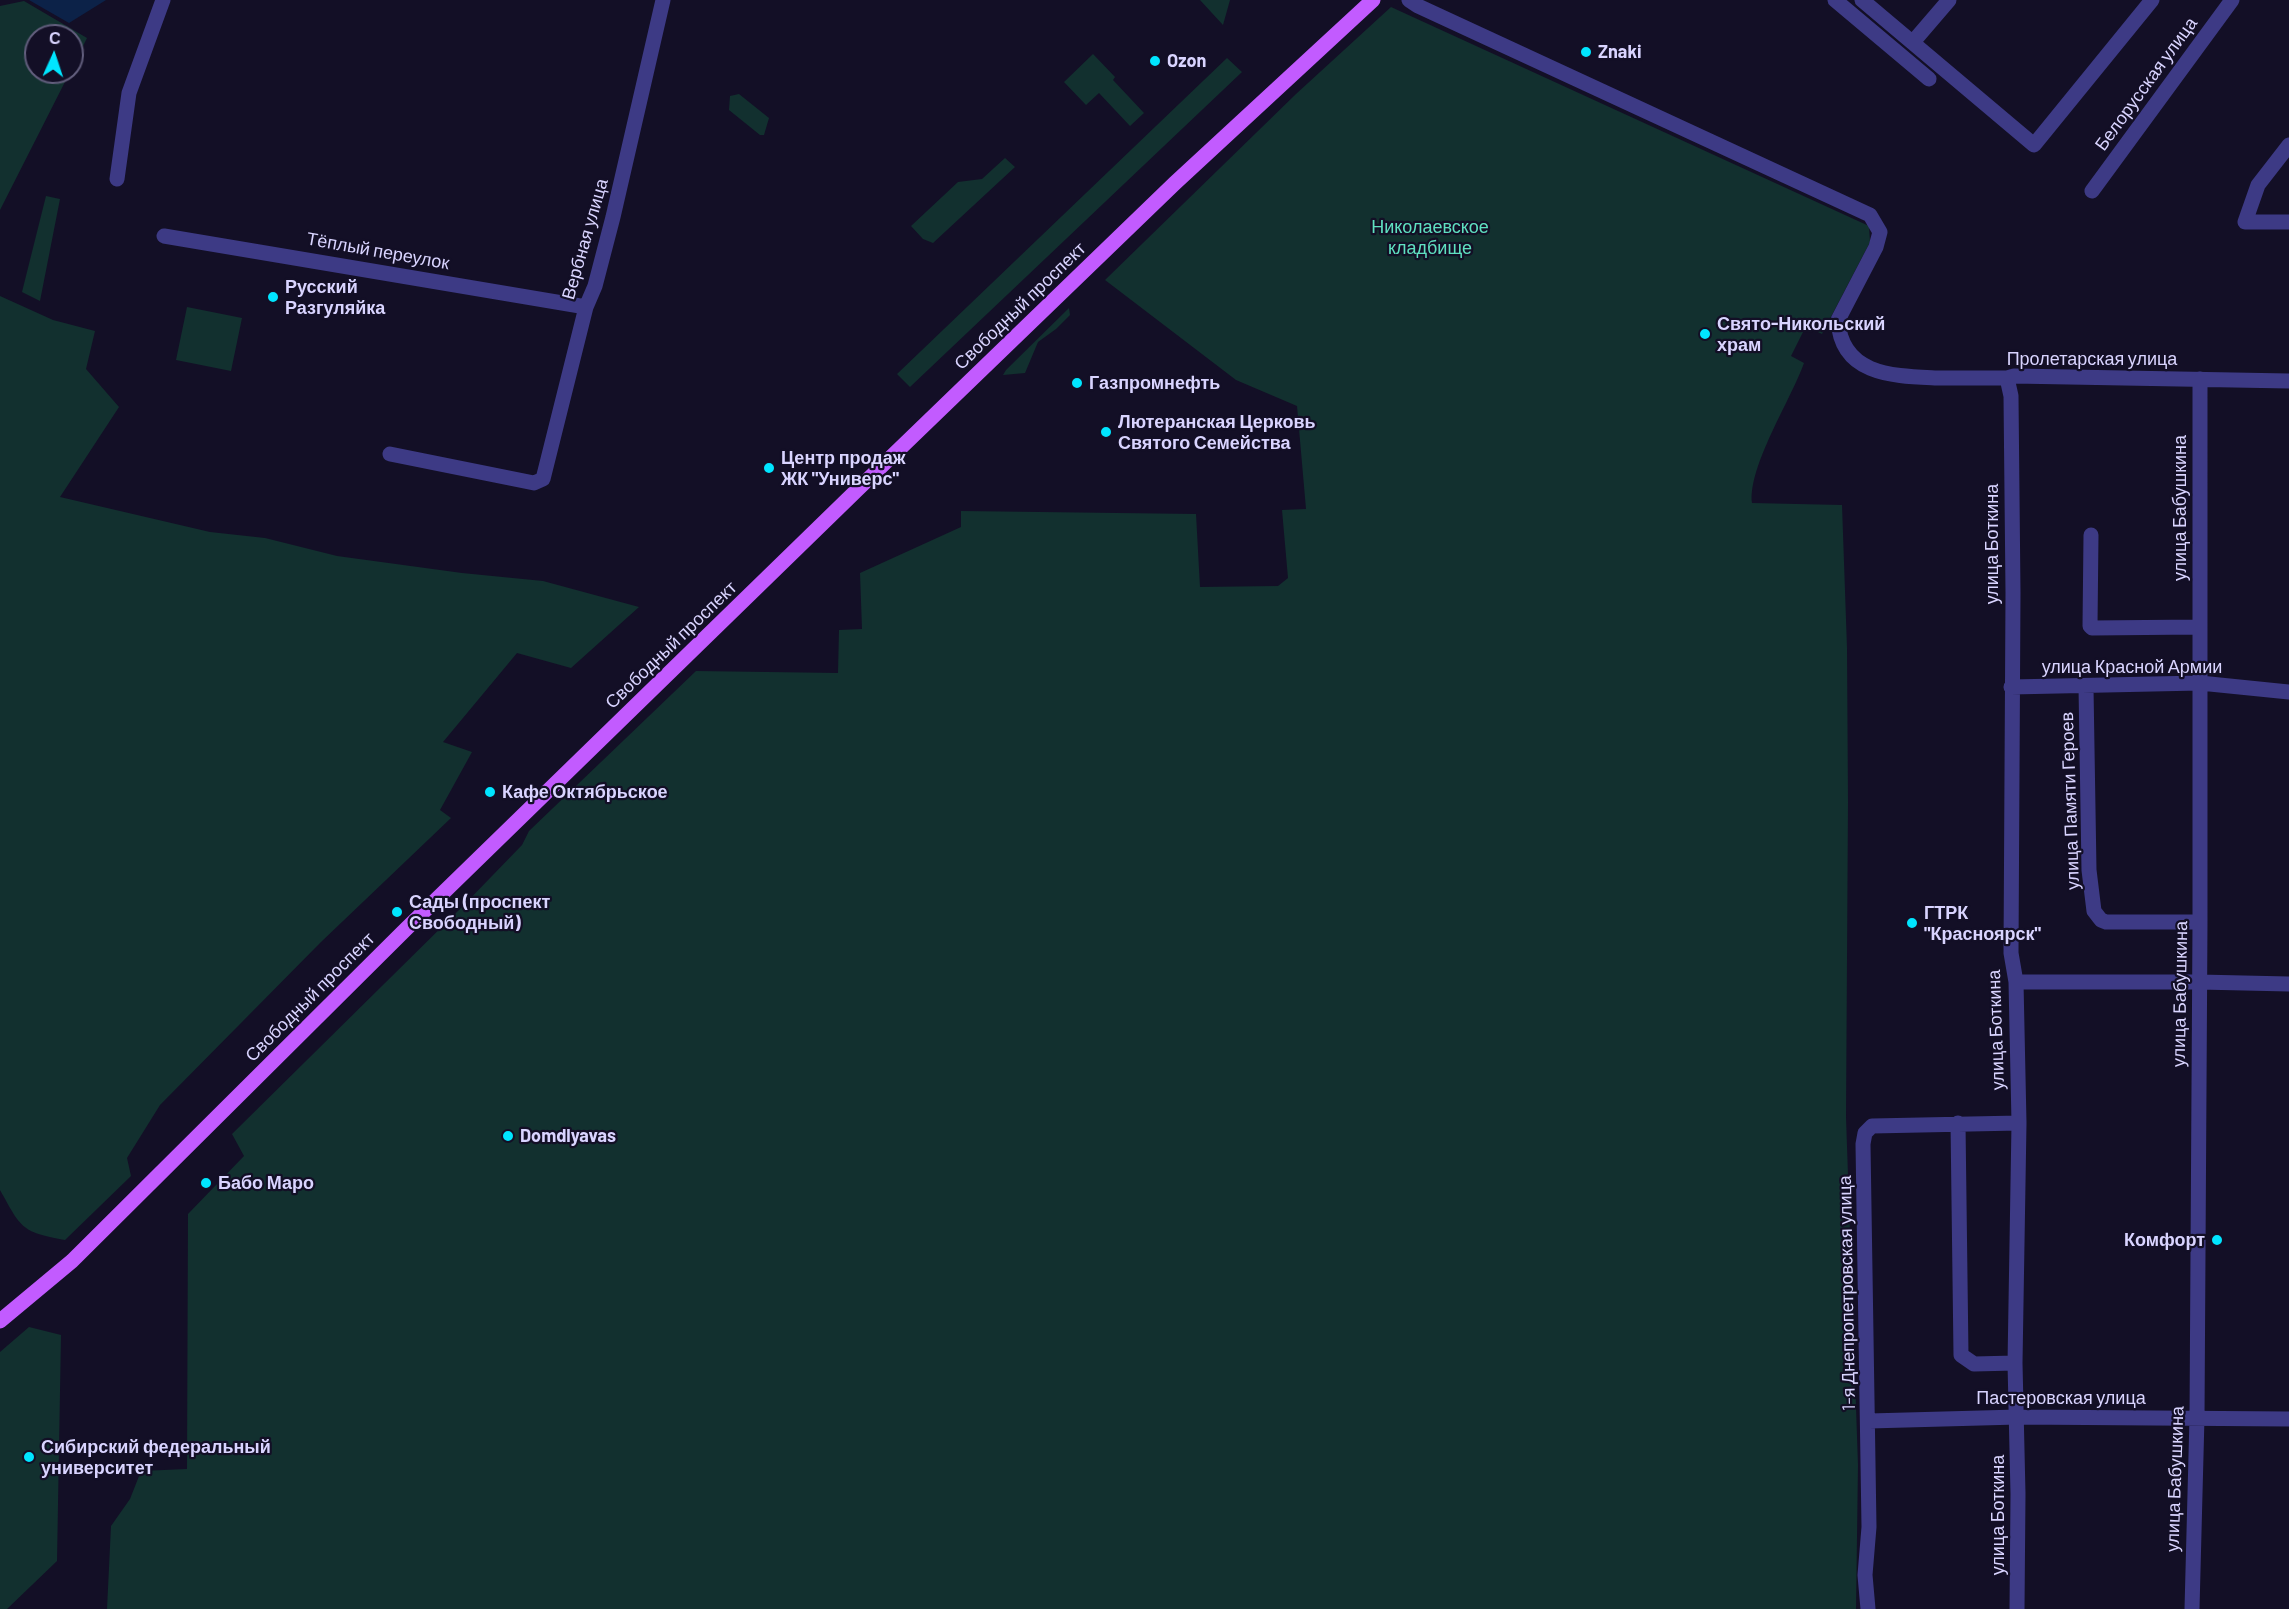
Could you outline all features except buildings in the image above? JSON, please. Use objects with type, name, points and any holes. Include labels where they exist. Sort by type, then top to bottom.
[{"type":"main road","name":"Свободный проспект","points":[[0,1321],[72,1261],[407,928],[867,481],[1175,183],[1372,0]]},
{"type":"street","points":[[117,179],[129,93],[163,0]]},
{"type":"street","name":"Вербная улица","points":[[390,454],[534,483],[543,479],[586,307],[595,286],[614,217],[663,0]]},
{"type":"street","name":"Пролетарская улица","points":[[1409,0],[1870,215],[1880,232],[1876,247],[1838,320],[1839,332],[1845,349],[1855,359],[1871,368],[1896,376],[2289,381]]},
{"type":"street","points":[[1834,0],[1929,79]]},
{"type":"street","points":[[1862,0],[2034,145],[2152,0]]},
{"type":"street","points":[[1913,42],[1949,0]]},
{"type":"street","name":"Белорусская улица","points":[[2092,191],[2232,0]]},
{"type":"street","points":[[2289,146],[2258,185],[2245,222],[2289,222]]},
{"type":"street","name":"Тёплый переулок","points":[[164,236],[586,307]]},
{"type":"street","name":"улица Боткина","points":[[2007,378],[2011,396],[2011,953],[2016,982],[2019,1123],[2015,1363],[2018,1417],[2017,1609]]},
{"type":"street","name":"улица Бабушкина","points":[[2192,1609],[2197,1417],[2200,922],[2199,379]]},
{"type":"street","points":[[2091,535],[2090,626],[2092,628],[2199,627]]},
{"type":"street","name":"улица Красной Армии","points":[[2011,687],[2200,683],[2289,692]]},
{"type":"street","name":"улица Памяти Героев","points":[[2086,687],[2089,870],[2094,911],[2101,920],[2106,922],[2200,922]]},
{"type":"street","points":[[2016,982],[2289,984]]},
{"type":"street","points":[[1958,1123],[1961,1355],[1974,1364],[2015,1363]]},
{"type":"street","name":"1-я Днепропетровская улица","points":[[1868,1609],[1865,1575],[1869,1527],[1869,1421],[1863,1144],[1865,1133],[1872,1126],[2019,1123]]},
{"type":"street","name":"Пастеровская улица","points":[[1869,1421],[2018,1417],[2289,1419]]},
{"type":"green space","points":[[1200,0],[1230,0],[1223,25]]},
{"type":"green space","points":[[24,1],[63,24],[24,24],[24,84],[64,84],[0,210],[0,6]]},
{"type":"green space","name":"Николаевское кладбище","points":[[1391,7],[1869,226],[1870,242],[1822,334],[1806,326],[1791,356],[1804,363],[1763,452],[1753,488],[1752,503],[1842,505],[1847,648],[1846,1117],[1858,1465],[1856,1609],[107,1609],[111,1526],[130,1499],[141,1471],[187,1469],[188,1214],[244,1156],[232,1134],[461,908],[522,845],[529,831],[696,671],[838,673],[839,630],[862,629],[860,573],[961,527],[961,511],[1196,514],[1200,587],[1278,586],[1288,578],[1282,510],[1306,509],[1297,406],[1236,380],[1105,280],[1296,94]]},
{"type":"green space","points":[[1093,54],[1115,77],[1113,80],[1144,113],[1130,126],[1099,93],[1086,105],[1064,82]]},
{"type":"green space","points":[[1227,58],[1242,72],[910,387],[897,374]]},
{"type":"green space","points":[[739,94],[769,118],[764,135],[760,135],[729,110],[730,96]]},
{"type":"green space","points":[[1005,158],[1015,167],[933,243],[923,239],[911,226],[958,182],[982,179]]},
{"type":"green space","points":[[46,196],[60,199],[40,301],[22,292]]},
{"type":"green space","points":[[0,296],[53,320],[95,331],[86,369],[119,407],[60,497],[210,532],[265,538],[337,556],[462,573],[543,581],[639,607],[571,668],[517,653],[443,742],[472,752],[440,810],[451,818],[321,942],[160,1105],[127,1158],[131,1176],[65,1240],[39,1234],[24,1226],[0,1190]]},
{"type":"green space","points":[[187,307],[242,318],[231,371],[176,360]]},
{"type":"green space","points":[[1069,308],[1070,315],[1038,342],[1025,373],[1003,375],[1006,370]]},
{"type":"green space","name":"Сибирский федеральный университет","points":[[29,1327],[61,1335],[57,1561],[7,1609],[0,1609],[0,1352]]},
{"type":"water","points":[[29,0],[106,0],[69,23]]},
{"type":"place","name":"Znaki","points":[[1586,52]]},
{"type":"place","name":"Ozon","points":[[1155,61]]},
{"type":"place","name":"Русский Разгуляйка","points":[[273,297]]},
{"type":"place","name":"Свято-Никольский храм","points":[[1705,334]]},
{"type":"place","name":"Газпромнефть","points":[[1077,383]]},
{"type":"place","name":"Лютеранская Церковь Святого Семейства","points":[[1106,432]]},
{"type":"place","name":"Центр продаж ЖК \"Универс\"","points":[[769,468]]},
{"type":"place","name":"Кафе Октябрьское","points":[[490,792]]},
{"type":"place","name":"Сады (проспект Свободный)","points":[[397,912]]},
{"type":"place","name":"ГТРК \"Красноярск\"","points":[[1912,923]]},
{"type":"place","name":"Domdlyavas","points":[[508,1136]]},
{"type":"place","name":"Бабо Маро","points":[[206,1183]]},
{"type":"place","name":"Комфорт","points":[[2217,1240]]},
{"type":"place","name":"Сибирский федеральный университет","points":[[29,1457]]}]
